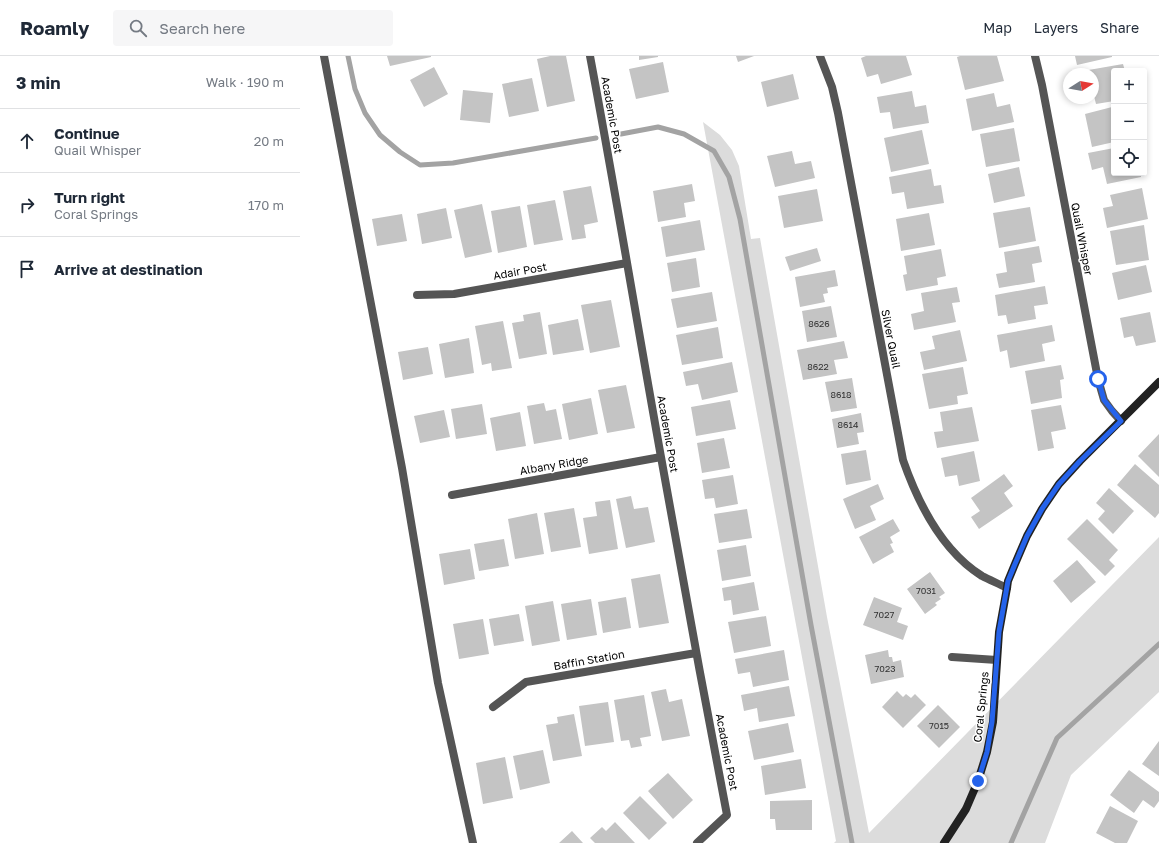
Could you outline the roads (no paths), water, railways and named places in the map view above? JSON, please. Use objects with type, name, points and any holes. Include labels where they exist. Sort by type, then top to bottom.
[{"type":"street","points":[[324,56],[402,468],[438,683],[473,843]]},
{"type":"street","name":"Academic Post","points":[[590,56],[608,150],[696,653],[728,815],[697,843]]},
{"type":"street","name":"Silver Quail","points":[[820,56],[832,87],[838,113],[902,453],[911,484],[922,506],[950,547],[967,565],[982,576],[1007,588]]},
{"type":"street","name":"Quail Whisper","points":[[1035,56],[1044,92],[1098,379],[1104,400],[1121,421]]},
{"type":"street","name":"Adair Post","points":[[417,295],[454,294],[627,263]]},
{"type":"street","name":"Coral Springs","points":[[944,843],[966,809],[978,781],[987,752],[992,722],[999,632],[1008,581],[1027,536],[1042,509],[1059,484],[1159,382]]},
{"type":"street","name":"Albany Ridge","points":[[452,495],[661,458]]},
{"type":"street","name":"Baffin Station","points":[[493,707],[526,682],[696,653]]},
{"type":"street","name":"Coral Springs","points":[[952,657],[997,660]]},
{"type":"waterway","points":[[348,56],[355,89],[365,113],[380,135],[400,152],[420,165],[453,163],[596,138]]},
{"type":"waterway","points":[[621,134],[658,127],[684,134],[714,151],[729,177],[740,219],[811,625],[852,843]]},
{"type":"waterway","points":[[1011,843],[1057,738],[1159,644]]}]
